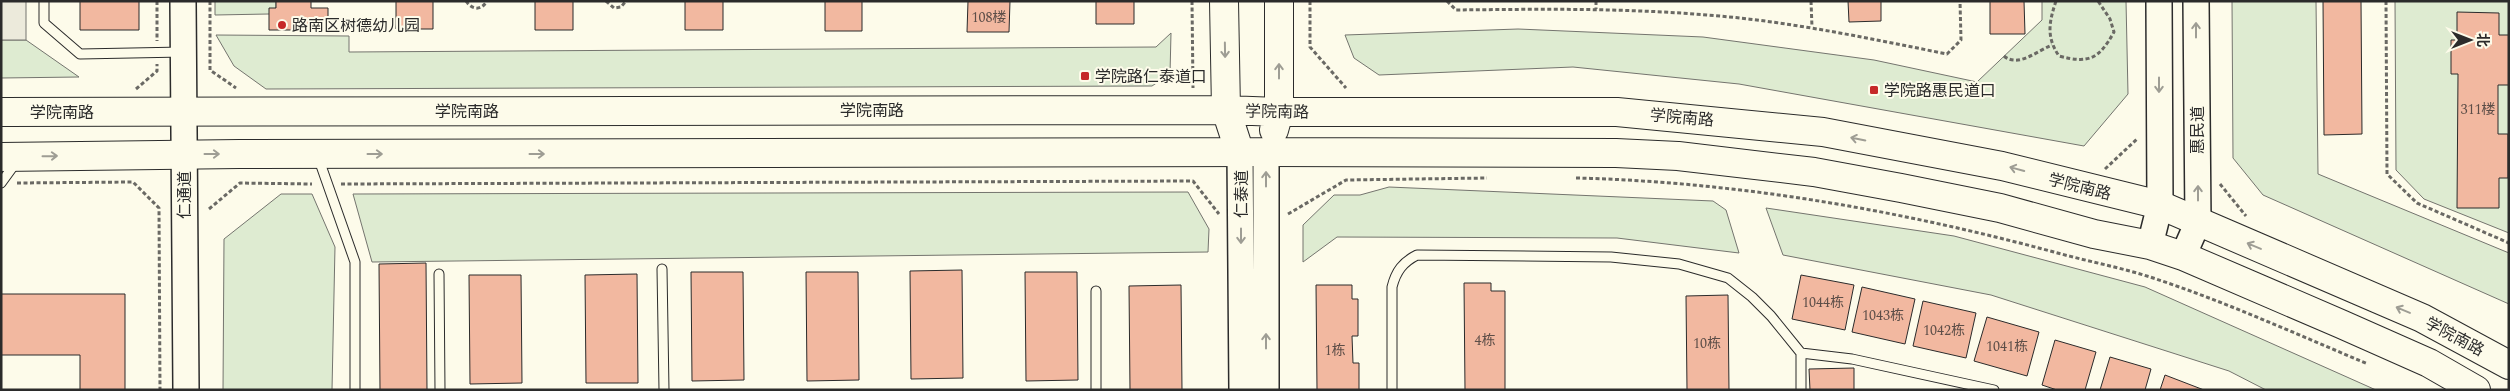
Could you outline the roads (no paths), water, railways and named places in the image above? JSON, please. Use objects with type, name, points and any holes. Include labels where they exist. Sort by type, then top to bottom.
[{"type":"main road","name":"仁通道","points":[[183,1],[186,390]]},
{"type":"main road","name":"仁泰道","points":[[1224,1],[1226,110],[1253,153],[1266,390]]},
{"type":"main road","name":"仁泰道","points":[[1242,390],[1253,153],[1280,112],[1279,1]]},
{"type":"main road","points":[[2150,245],[2160,205],[2159,1]]},
{"type":"main road","name":"惠民道","points":[[2183,256],[2198,222],[2196,1]]},
{"type":"main road","name":"学院南路","points":[[1,112],[1226,110],[1280,112],[1617,112],[1689,117],[1823,132],[2002,166],[2160,205],[2422,318],[2509,365]]},
{"type":"main road","points":[[11,157],[184,154],[1253,153],[1616,153],[1678,156],[1814,172],[1901,188],[2000,208],[2094,234],[2150,245],[2183,256],[2429,363],[2476,390]]},
{"type":"lane","points":[[44,1],[44,22],[80,54],[183,52]]},
{"type":"lane","points":[[317,154],[355,262],[355,390]]},
{"type":"lane","points":[[6,183],[11,157]]},
{"type":"lane","points":[[1392,390],[1392,287],[1395,274],[1406,261],[1417,255],[1611,257],[1679,264],[1728,278],[1759,303],[1801,353],[1801,390]]},
{"type":"lane","points":[[662,269],[664,390]]},
{"type":"lane","points":[[439,274],[440,390]]},
{"type":"lane","points":[[1096,291],[1096,390]]},
{"type":"lane","points":[[1801,353],[1852,359],[1994,390]]},
{"type":"lane","points":[[1953,380],[1953,390]]},
{"type":"place","name":"路南区树德幼儿园","points":[[282,25]]},
{"type":"place","name":"学院路仁泰道口","points":[[1085,76]]},
{"type":"place","name":"学院路惠民道口","points":[[1874,90]]}]
